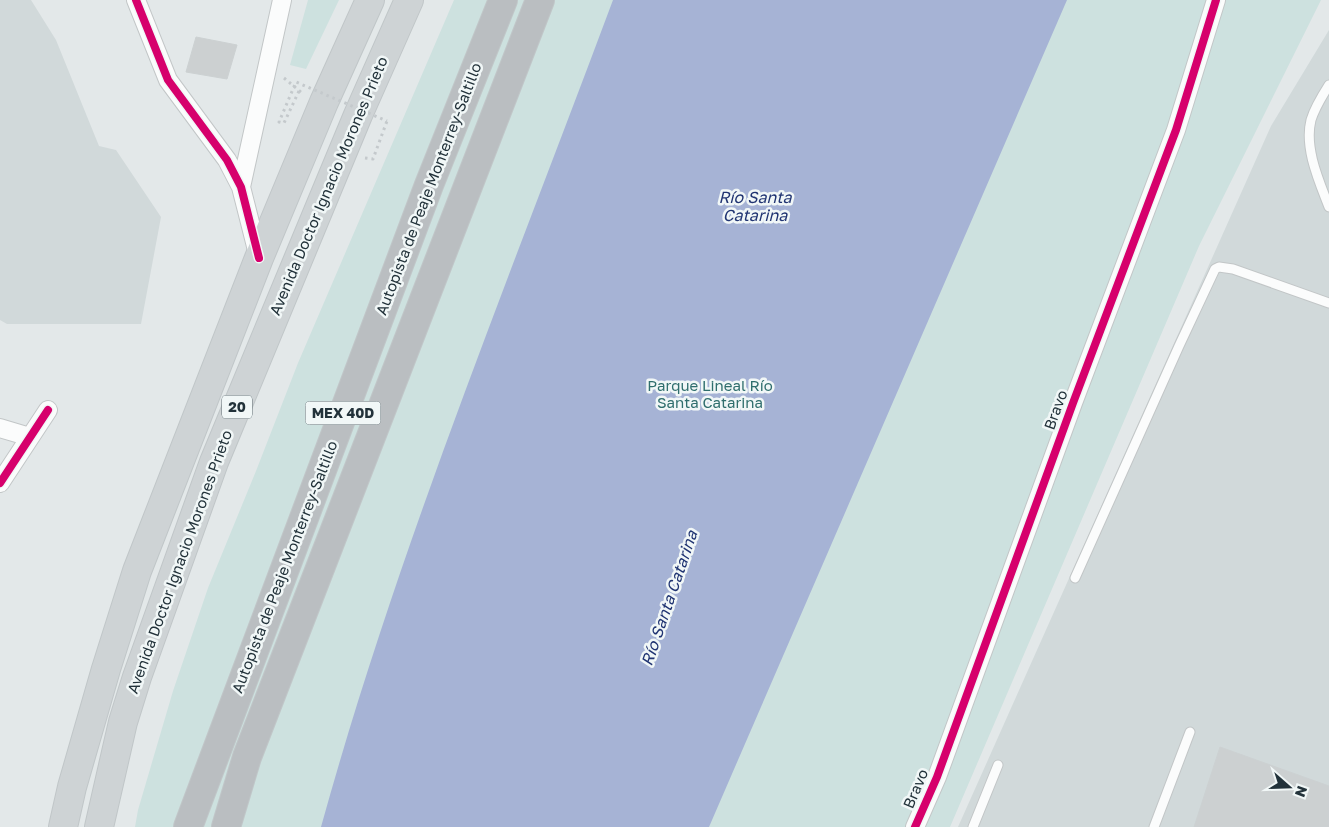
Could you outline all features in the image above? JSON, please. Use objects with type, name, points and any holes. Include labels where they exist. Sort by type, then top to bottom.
[{"type":"highway","name":"Autopista de Peaje Monterrey-Saltillo","points":[[188,827],[426,194],[503,0]]},
{"type":"highway","name":"MEX 40D","points":[[226,827],[247,757],[540,0]]},
{"type":"main road","name":"20","points":[[63,827],[72,787],[106,669],[137,571],[259,258],[324,102],[370,0]]},
{"type":"main road","name":"Avenida Doctor Ignacio Morones Prieto","points":[[99,827],[123,722],[137,677],[214,462],[358,115],[409,0]]},
{"type":"street","points":[[136,0],[168,80],[227,160],[241,186],[259,258]]},
{"type":"street","points":[[241,186],[282,0]]},
{"type":"street","name":"Bravo","points":[[915,827],[937,777],[1073,404],[1176,130],[1216,0]]},
{"type":"street","points":[[0,483],[48,410]]},
{"type":"street","points":[[0,428],[30,437]]},
{"type":"lane","points":[[1329,85],[1316,106],[1309,134],[1318,177],[1329,207]]},
{"type":"lane","points":[[1075,578],[1215,269],[1220,267],[1233,269],[1329,303]]},
{"type":"lane","points":[[1154,827],[1190,732]]},
{"type":"lane","points":[[973,827],[998,765]]},
{"type":"path","points":[[299,91],[284,123],[279,122],[296,82],[387,121]]},
{"type":"shaded area","points":[[0,0],[31,0],[56,40],[99,146],[116,150],[161,217],[141,324],[7,324],[0,320]]},
{"type":"shaded area","points":[[1329,30],[1329,827],[958,827],[1271,126]]},
{"type":"green space","points":[[308,0],[339,0],[306,69],[290,65]]},
{"type":"green space","name":"Parque Lineal Río Santa Catarina","points":[[454,0],[1321,0],[1199,246],[950,827],[135,827],[138,810],[173,691],[208,588],[298,363]]},
{"type":"water","name":"Río Santa Catarina","points":[[613,0],[1067,0],[709,827],[321,827],[385,617],[421,514],[496,308]]},
{"type":"building","points":[[196,37],[237,45],[227,79],[186,72]]},
{"type":"building","points":[[1220,747],[1329,786],[1329,827],[1194,827]]},
{"type":"cycle path","points":[[136,0],[168,80],[227,160],[241,187],[259,258]]},
{"type":"cycle path","points":[[915,827],[937,777],[1073,403],[1176,130],[1216,0]]},
{"type":"cycle path","points":[[0,483],[48,410]]}]
